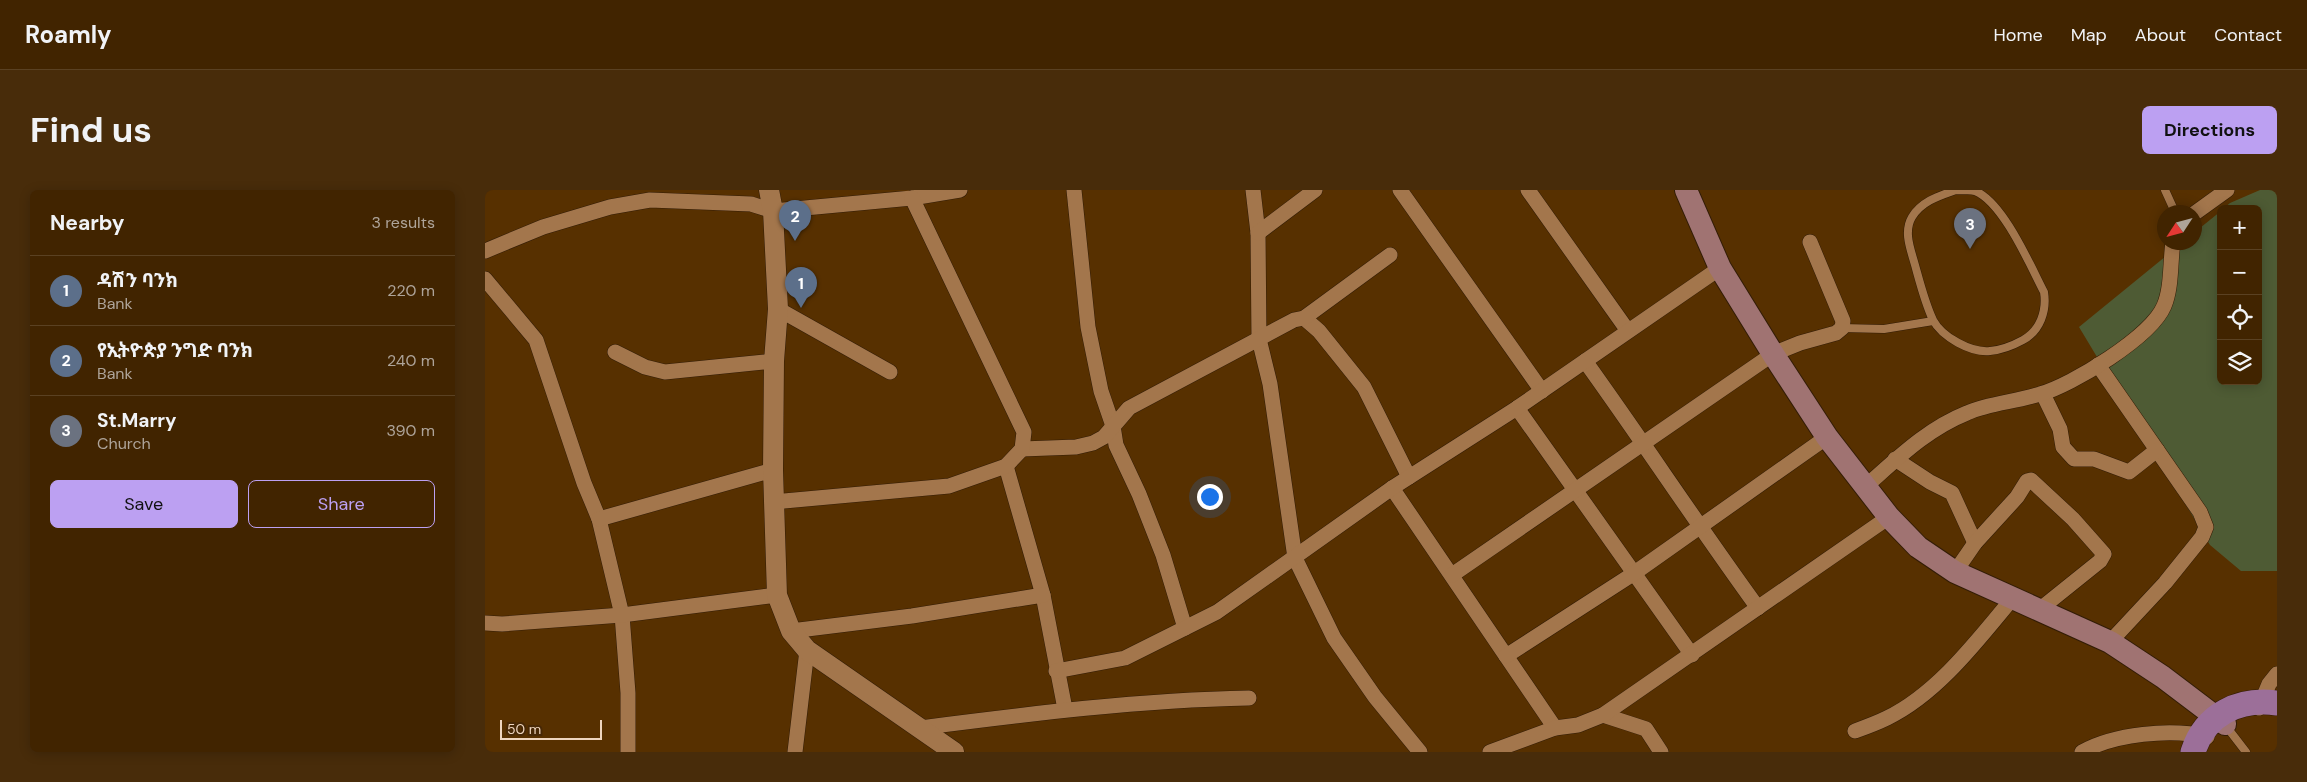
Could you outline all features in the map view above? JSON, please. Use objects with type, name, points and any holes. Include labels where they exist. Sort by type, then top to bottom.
[{"type":"main road","points":[[1685,190],[1720,268],[1773,354],[1827,436],[1889,517],[1918,547],[1955,572],[2110,642],[2163,676],[2208,736],[2268,707]]},
{"type":"street","points":[[769,190],[773,211],[778,309],[773,470],[777,595],[791,631],[807,650],[954,752]]},
{"type":"street","points":[[485,251],[543,227],[610,207],[650,200],[751,204],[773,211],[912,198],[960,190]]},
{"type":"street","points":[[1075,190],[1088,327],[1101,391],[1113,426],[1116,445],[1139,494],[1163,555],[1185,628]]},
{"type":"street","points":[[1253,190],[1258,233],[1259,339],[1270,384],[1295,558],[1334,638],[1375,697],[1420,752]]},
{"type":"street","points":[[1258,233],[1315,190]]},
{"type":"street","points":[[1400,190],[1541,391]]},
{"type":"street","points":[[1528,190],[1628,331]]},
{"type":"street","points":[[2202,208],[2227,190]]},
{"type":"street","points":[[773,502],[949,486],[1006,466],[1022,449],[1024,432],[912,198]]},
{"type":"street","points":[[1452,575],[1577,491],[1773,354],[1800,343],[1837,333],[1842,328],[1843,321],[1810,242]]},
{"type":"street","points":[[1866,486],[1914,443],[1943,424],[1969,412],[2043,394],[2098,366],[2143,333],[2157,319],[2165,305],[2172,250]]},
{"type":"street","points":[[1022,449],[1085,445],[1104,437],[1129,408],[1294,320],[1304,318],[1390,255]]},
{"type":"street","points":[[1056,671],[1125,658],[1217,612],[1392,488],[1517,408],[1720,268]]},
{"type":"street","points":[[485,278],[535,340],[584,483],[599,519],[622,615],[628,693],[628,752]]},
{"type":"street","points":[[778,309],[890,372]]},
{"type":"street","points":[[1304,318],[1319,331],[1364,387],[1409,477]]},
{"type":"street","points":[[615,352],[645,368],[665,372],[775,361]]},
{"type":"street","points":[[1585,362],[1645,444],[1699,527],[1757,608]]},
{"type":"street","points":[[2098,366],[2200,512],[2206,527],[2202,537],[2165,583],[2110,642]]},
{"type":"street","points":[[2043,394],[2060,429],[2063,447],[2078,461],[2094,459],[2129,472],[2157,450]]},
{"type":"street","points":[[1517,408],[1692,655]]},
{"type":"street","points":[[1506,656],[1633,574],[1827,436]]},
{"type":"street","points":[[1895,460],[1930,482],[1952,493],[1975,543]]},
{"type":"street","points":[[1006,466],[1043,595],[1056,671],[1065,709]]},
{"type":"street","points":[[599,519],[773,470]]},
{"type":"street","points":[[1955,572],[1975,543],[2017,497],[2029,480],[2039,485],[2073,519],[2102,551],[2103,558],[2039,610]]},
{"type":"street","points":[[1392,488],[1555,728]]},
{"type":"street","points":[[1490,752],[1555,728],[1577,725],[1603,715],[1889,517]]},
{"type":"street","points":[[485,623],[502,624],[622,615],[777,595]]},
{"type":"street","points":[[791,631],[912,616],[1043,595]]},
{"type":"street","points":[[1855,731],[1888,718],[1940,680],[1966,654],[2012,599]]},
{"type":"street","points":[[795,752],[807,650]]},
{"type":"street","points":[[2268,707],[2269,684],[2277,674]]},
{"type":"street","points":[[919,728],[1065,709],[1185,700],[1249,698]]},
{"type":"street","points":[[1603,715],[1646,729],[1661,752]]},
{"type":"street","points":[[2081,752],[2115,739],[2163,734],[2208,736]]},
{"type":"lane","points":[[1956,190],[1974,190],[1988,199],[2002,214],[2044,292],[2046,304],[2041,322],[2028,338],[2010,347],[1988,352],[1968,347],[1948,337],[1933,321],[1918,278],[1907,234],[1911,219],[1920,206],[1933,198],[1956,190]]},
{"type":"lane","points":[[2165,190],[2172,205]]},
{"type":"lane","points":[[1842,328],[1883,329],[1933,321]]},
{"type":"lane","points":[[2208,736],[2246,752]]},
{"type":"green space","points":[[2260,190],[2277,190],[2277,571],[2241,571],[2210,545],[2079,327],[2173,250],[2202,250],[2202,226],[2217,214],[2217,385],[2262,385],[2262,205],[2228,205]]},
{"type":"place","name":"የኢትዮጵያ ንግድ ባንክ","points":[[795,241]]},
{"type":"place","name":"St.Marry","points":[[1970,249]]},
{"type":"place","name":"ዳሽን ባንክ","points":[[801,308]]}]
